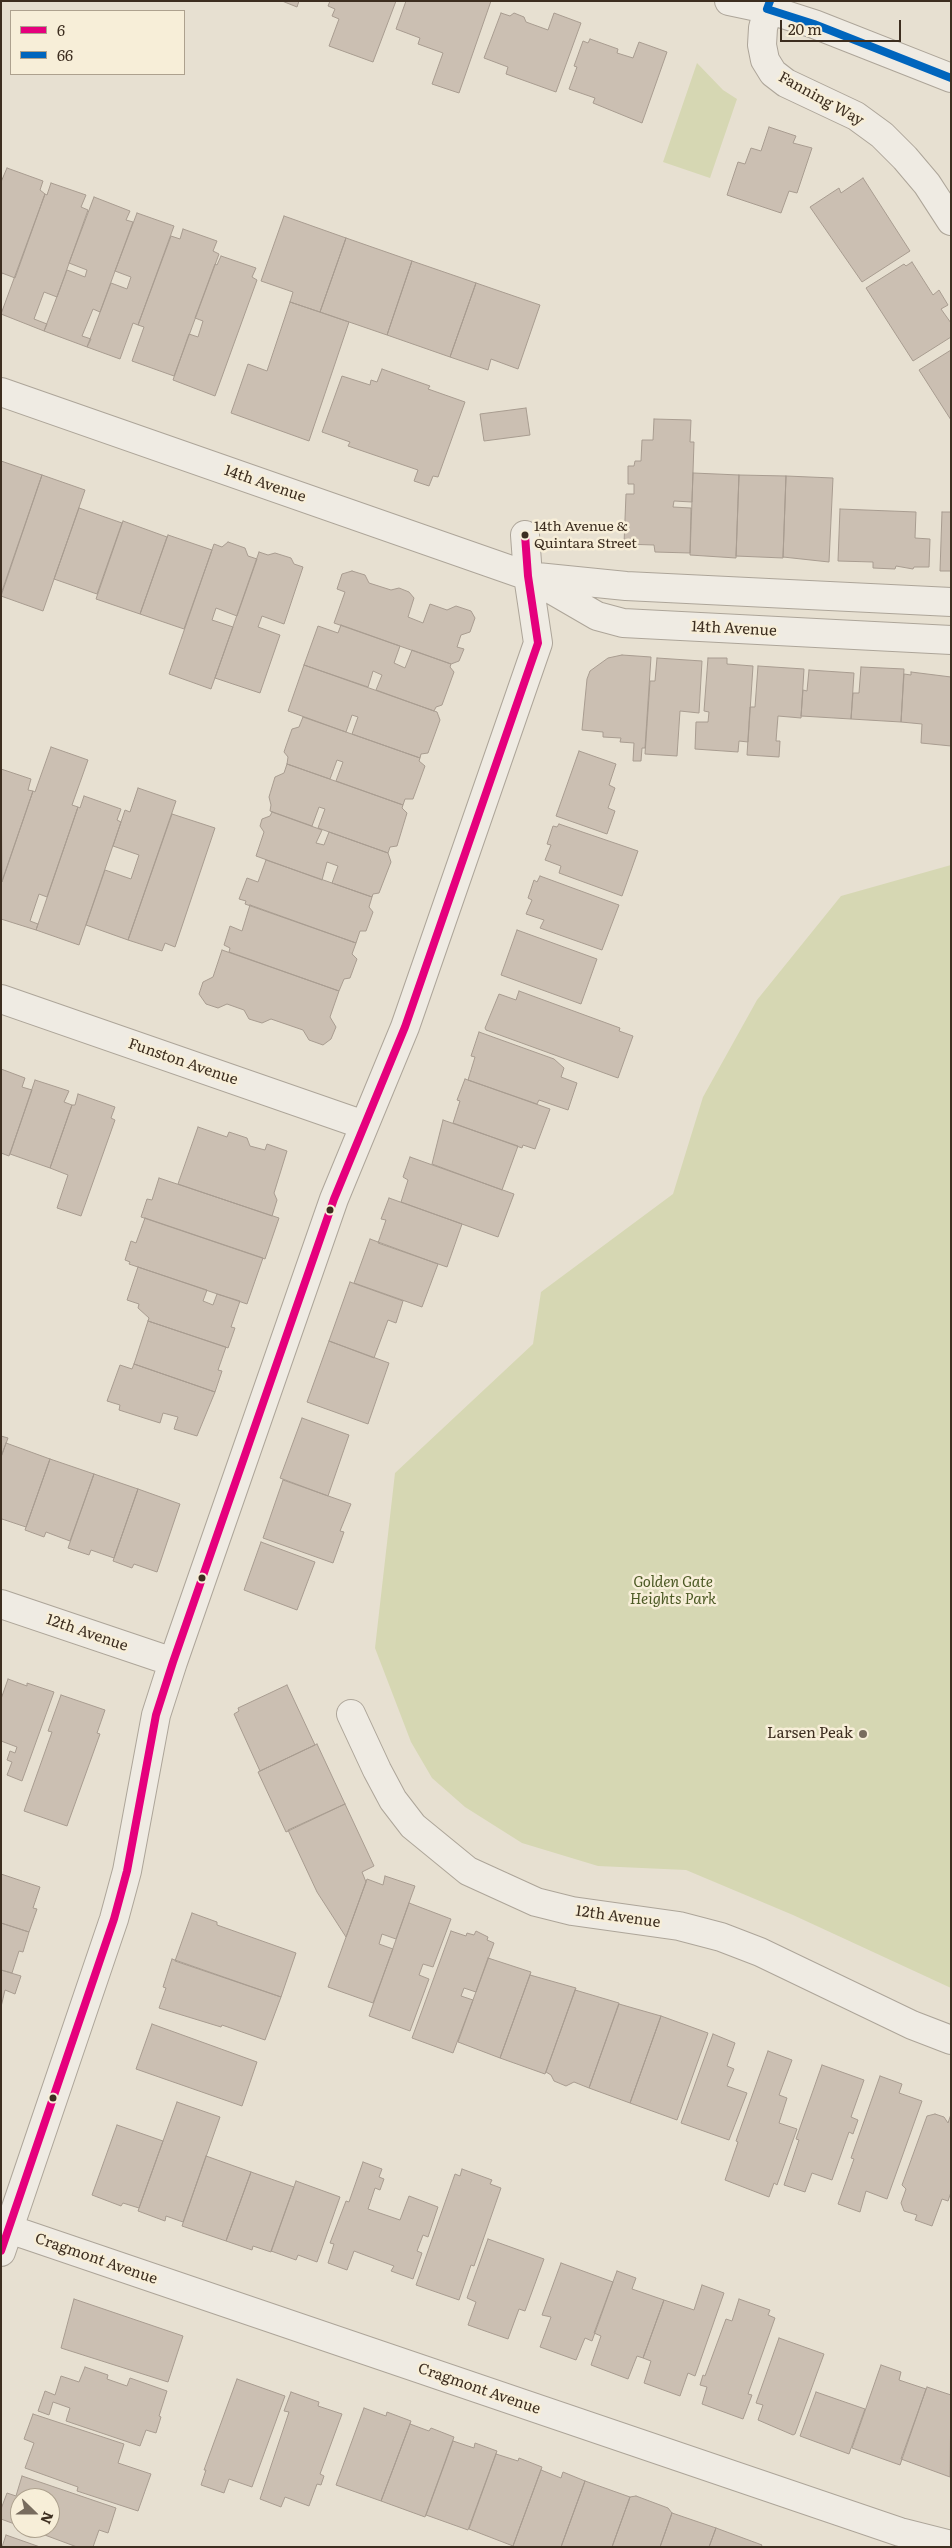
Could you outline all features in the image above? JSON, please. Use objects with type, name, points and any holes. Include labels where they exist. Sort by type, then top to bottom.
[{"type":"street","points":[[729,1],[768,5],[951,78]]},
{"type":"street","name":"Fanning Way","points":[[768,5],[763,28],[762,45],[765,60],[773,73],[786,83],[856,116],[882,135],[921,178],[951,221]]},
{"type":"street","name":"14th Avenue","points":[[1,392],[528,576],[597,616],[623,623],[951,640]]},
{"type":"street","points":[[5,2240],[117,1909],[127,1872],[156,1715],[173,1662],[334,1199],[405,1027],[538,643],[528,576],[525,535]]},
{"type":"street","name":"14th Avenue","points":[[528,576],[626,586],[951,602]]},
{"type":"street","name":"Funston Avenue","points":[[1,999],[364,1125]]},
{"type":"street","name":"12th Avenue","points":[[1,1604],[173,1662]]},
{"type":"street","name":"12th Avenue","points":[[350,1714],[376,1770],[408,1819],[439,1849],[468,1871],[528,1898],[563,1909],[679,1926],[721,1937],[760,1952],[912,2025],[951,2040]]},
{"type":"street","name":"Cragmont Avenue","points":[[5,2240],[891,2529],[951,2545]]},
{"type":"green space","points":[[697,63],[723,90],[737,99],[710,178],[663,162]]},
{"type":"green space","name":"Golden Gate Heights Park","points":[[951,865],[951,1988],[793,1915],[686,1870],[598,1866],[522,1843],[465,1807],[432,1778],[411,1742],[375,1648],[395,1473],[533,1344],[541,1292],[673,1194],[703,1097],[757,1000],[841,896]]},
{"type":"building","points":[[282,1],[299,1],[297,7]]},
{"type":"building","points":[[330,1],[396,1],[373,62],[329,46],[339,19],[332,16],[335,9],[328,6]]},
{"type":"building","points":[[406,1],[491,1],[459,93],[432,84],[443,53],[418,44],[420,38],[396,29]]},
{"type":"building","points":[[501,13],[510,16],[514,13],[524,17],[526,22],[548,30],[554,13],[581,23],[556,92],[506,74],[508,67],[484,58]]},
{"type":"building","points":[[590,39],[618,49],[617,53],[633,58],[639,42],[667,52],[642,123],[593,103],[595,98],[569,89],[577,67],[574,66],[583,41],[588,43]]},
{"type":"building","points":[[769,127],[796,136],[793,143],[812,148],[797,193],[789,191],[781,213],[727,195],[738,162],[745,164],[751,148],[761,151]]},
{"type":"building","points":[[7,168],[43,181],[40,190],[45,194],[15,278],[2,273],[1,277],[1,182]]},
{"type":"building","points":[[863,178],[910,251],[862,282],[810,207],[839,188],[841,193]]},
{"type":"building","points":[[51,183],[86,195],[81,207],[88,210],[57,297],[44,292],[34,319],[47,324],[44,331],[1,314],[45,194],[47,195]]},
{"type":"building","points":[[94,197],[130,211],[126,220],[133,222],[100,312],[93,309],[82,336],[91,339],[87,347],[44,331],[67,270],[85,277],[87,270],[69,263]]},
{"type":"building","points":[[137,213],[174,226],[138,325],[133,323],[120,359],[87,347],[111,283],[127,289],[131,277],[115,271]]},
{"type":"building","points":[[284,216],[346,238],[320,312],[290,302],[293,292],[261,281]]},
{"type":"building","points":[[183,229],[217,241],[213,251],[219,254],[174,376],[132,361],[144,327],[138,325],[171,236],[180,239]]},
{"type":"building","points":[[346,238],[412,261],[387,335],[320,312]]},
{"type":"building","points":[[221,256],[256,268],[252,277],[257,280],[215,396],[173,380],[189,334],[198,337],[203,321],[195,318],[215,264],[217,265]]},
{"type":"building","points":[[412,261],[476,283],[450,357],[387,335]]},
{"type":"building","points":[[912,262],[933,295],[939,290],[948,305],[941,309],[951,323],[951,337],[913,361],[866,288],[904,264],[906,266]]},
{"type":"building","points":[[476,283],[540,305],[518,369],[491,359],[488,370],[450,357]]},
{"type":"building","points":[[290,302],[349,322],[309,441],[231,413],[248,364],[267,371]]},
{"type":"building","points":[[951,350],[951,420],[919,370]]},
{"type":"building","points":[[382,369],[430,386],[428,389],[465,402],[438,477],[433,476],[429,486],[414,481],[418,470],[348,446],[350,442],[322,432],[342,376],[370,385],[371,380],[377,382]]},
{"type":"building","points":[[526,408],[530,435],[484,441],[480,414]]},
{"type":"building","points":[[654,419],[691,420],[690,442],[694,442],[692,502],[674,501],[673,507],[691,508],[690,553],[655,552],[654,545],[624,544],[626,494],[634,494],[634,484],[628,484],[628,466],[634,466],[635,461],[641,461],[642,440],[653,440]]},
{"type":"building","points":[[1,461],[42,475],[1,594]]},
{"type":"building","points":[[693,473],[739,475],[736,558],[690,555]]},
{"type":"building","points":[[42,475],[85,490],[43,611],[1,596]]},
{"type":"building","points":[[739,475],[786,476],[783,558],[736,556]]},
{"type":"building","points":[[786,476],[833,478],[829,562],[783,557]]},
{"type":"building","points":[[79,508],[122,523],[97,594],[54,579]]},
{"type":"building","points":[[840,509],[916,512],[915,538],[930,539],[929,567],[914,567],[913,569],[896,566],[895,569],[873,568],[873,562],[838,561]]},
{"type":"building","points":[[942,512],[951,512],[951,571],[940,571]]},
{"type":"building","points":[[123,521],[167,537],[140,614],[96,599]]},
{"type":"building","points":[[168,535],[212,550],[184,629],[140,614]]},
{"type":"building","points":[[228,542],[245,548],[248,556],[257,559],[237,616],[216,608],[212,620],[233,627],[211,689],[169,674],[214,544],[222,547]]},
{"type":"building","points":[[259,552],[268,555],[275,553],[291,558],[294,564],[303,567],[284,624],[262,616],[258,627],[280,635],[260,693],[215,678]]},
{"type":"building","points":[[352,571],[365,575],[369,583],[391,590],[399,588],[409,592],[414,598],[408,617],[423,623],[430,604],[447,610],[456,606],[471,611],[475,618],[470,632],[461,635],[457,647],[464,649],[459,661],[451,664],[334,623],[345,592],[337,589],[342,574]]},
{"type":"building","points":[[341,625],[400,646],[394,663],[405,668],[412,650],[451,664],[450,667],[454,672],[442,705],[436,707],[434,711],[376,690],[382,675],[373,671],[368,687],[304,665],[318,626],[338,633]]},
{"type":"building","points":[[622,655],[651,657],[645,748],[642,748],[641,761],[633,761],[634,743],[620,742],[621,738],[603,737],[603,732],[582,730],[587,679],[590,671],[608,658]]},
{"type":"building","points":[[657,658],[702,661],[699,713],[680,711],[677,756],[645,754],[650,681],[655,681]]},
{"type":"building","points":[[708,658],[727,658],[727,664],[753,666],[748,742],[739,741],[738,752],[695,749],[696,722],[708,722],[709,712],[704,711]]},
{"type":"building","points":[[304,665],[437,712],[440,720],[428,753],[421,754],[420,758],[352,734],[358,717],[352,715],[346,732],[288,711]]},
{"type":"building","points":[[758,666],[804,669],[801,718],[778,716],[776,741],[780,741],[779,757],[747,755],[750,707],[755,707]]},
{"type":"building","points":[[861,667],[904,669],[901,722],[851,719],[853,693],[859,693]]},
{"type":"building","points":[[809,670],[854,673],[851,719],[801,716],[803,690],[807,691]]},
{"type":"building","points":[[911,672],[951,677],[951,746],[921,743],[922,724],[901,722],[904,674],[911,675]]},
{"type":"building","points":[[303,717],[420,758],[419,761],[425,766],[413,799],[405,799],[403,805],[336,781],[343,762],[337,760],[330,779],[287,764],[288,757],[284,752],[286,746],[292,729],[299,727]]},
{"type":"building","points":[[51,747],[88,760],[72,805],[78,807],[47,897],[39,894],[30,921],[38,924],[36,930],[1,919],[1,884],[33,791],[35,792]]},
{"type":"building","points":[[579,751],[616,764],[609,785],[615,788],[608,808],[615,811],[607,834],[556,816]]},
{"type":"building","points":[[287,764],[403,805],[402,808],[407,813],[397,846],[390,847],[388,853],[318,828],[325,809],[319,807],[312,826],[270,811],[269,797],[275,777],[284,773]]},
{"type":"building","points":[[1,769],[31,779],[28,790],[33,791],[2,882]]},
{"type":"building","points":[[138,788],[176,801],[128,940],[86,925],[105,870],[131,879],[139,855],[113,846],[125,810],[130,812]]},
{"type":"building","points":[[84,796],[121,809],[117,820],[121,822],[79,945],[36,930],[78,807],[80,808]]},
{"type":"building","points":[[272,812],[322,830],[316,843],[324,845],[329,832],[388,853],[391,862],[379,893],[373,894],[372,897],[332,883],[338,866],[327,862],[322,880],[256,856],[264,832],[260,826],[262,819],[270,816]]},
{"type":"building","points":[[172,814],[215,828],[175,947],[165,943],[162,951],[128,940]]},
{"type":"building","points":[[559,824],[638,851],[622,896],[559,873],[561,866],[545,860],[551,845],[547,844],[553,826],[557,827]]},
{"type":"building","points":[[266,860],[372,897],[369,907],[373,912],[366,931],[360,931],[356,943],[245,904],[246,901],[239,899],[247,878],[258,882]]},
{"type":"building","points":[[540,876],[619,905],[602,950],[540,928],[544,920],[526,914],[532,900],[528,898],[534,880],[537,882]]},
{"type":"building","points":[[250,905],[356,943],[352,954],[357,959],[350,978],[344,979],[339,991],[229,952],[230,948],[224,945],[230,926],[242,931]]},
{"type":"building","points":[[517,930],[597,959],[581,1004],[501,975]]},
{"type":"building","points":[[222,950],[339,991],[330,1017],[336,1027],[331,1039],[323,1045],[309,1040],[303,1030],[271,1019],[262,1023],[249,1019],[244,1010],[227,1004],[218,1008],[206,1004],[199,994],[203,982],[213,977]]},
{"type":"building","points":[[519,991],[620,1028],[619,1031],[633,1036],[618,1078],[486,1030],[485,1028],[499,994],[516,1000]]},
{"type":"building","points":[[479,1032],[554,1059],[564,1068],[561,1077],[577,1083],[568,1110],[539,1100],[537,1104],[468,1080],[475,1057],[471,1056]]},
{"type":"building","points":[[1,1069],[25,1078],[22,1087],[32,1090],[9,1156],[1,1153]]},
{"type":"building","points":[[465,1079],[550,1109],[535,1149],[523,1145],[522,1148],[453,1123],[460,1101],[457,1100]]},
{"type":"building","points":[[35,1080],[69,1091],[64,1102],[72,1105],[50,1168],[10,1154]]},
{"type":"building","points":[[78,1094],[115,1107],[111,1118],[115,1120],[81,1216],[57,1208],[68,1175],[50,1168],[72,1105],[75,1105]]},
{"type":"building","points":[[443,1120],[518,1146],[502,1190],[432,1164]]},
{"type":"building","points":[[198,1127],[227,1137],[229,1132],[247,1138],[250,1146],[265,1150],[267,1144],[287,1151],[274,1193],[277,1200],[272,1216],[178,1184]]},
{"type":"building","points":[[410,1157],[514,1194],[498,1237],[401,1202],[408,1180],[403,1177]]},
{"type":"building","points":[[159,1178],[279,1218],[265,1259],[141,1217],[147,1199],[152,1200]]},
{"type":"building","points":[[389,1198],[462,1224],[447,1267],[378,1243],[386,1220],[381,1219]]},
{"type":"building","points":[[145,1218],[263,1258],[247,1304],[129,1264],[130,1262],[125,1260],[131,1241],[136,1243]]},
{"type":"building","points":[[370,1239],[438,1264],[422,1307],[354,1283]]},
{"type":"building","points":[[138,1267],[207,1290],[203,1301],[213,1305],[217,1294],[240,1301],[231,1327],[235,1328],[228,1348],[148,1321],[149,1318],[138,1308],[139,1304],[127,1300]]},
{"type":"building","points":[[350,1282],[403,1301],[396,1323],[388,1320],[374,1358],[329,1341]]},
{"type":"building","points":[[148,1321],[226,1347],[218,1370],[222,1371],[215,1392],[134,1364]]},
{"type":"building","points":[[329,1341],[389,1363],[368,1424],[307,1402]]},
{"type":"building","points":[[134,1364],[215,1392],[197,1436],[174,1429],[178,1417],[163,1413],[160,1423],[119,1410],[120,1405],[107,1401],[120,1365],[132,1369]]},
{"type":"building","points":[[302,1418],[349,1435],[328,1496],[280,1478]]},
{"type":"building","points":[[1,1436],[8,1438],[1,1457]]},
{"type":"building","points":[[6,1443],[50,1459],[26,1527],[2,1519],[1,1522],[1,1457]]},
{"type":"building","points":[[50,1459],[94,1474],[70,1541],[46,1532],[44,1537],[25,1530]]},
{"type":"building","points":[[94,1474],[138,1489],[114,1558],[91,1550],[89,1555],[68,1548]]},
{"type":"building","points":[[283,1480],[351,1504],[340,1531],[344,1532],[333,1563],[263,1538]]},
{"type":"building","points":[[138,1489],[180,1504],[157,1572],[134,1564],[132,1568],[113,1561]]},
{"type":"building","points":[[261,1542],[315,1562],[297,1610],[244,1590]]},
{"type":"building","points":[[8,1679],[27,1686],[27,1683],[54,1692],[22,1781],[7,1775],[12,1762],[7,1760],[10,1751],[15,1753],[17,1747],[1,1741],[1,1699]]},
{"type":"building","points":[[287,1685],[315,1745],[260,1771],[234,1714],[239,1711],[238,1708]]},
{"type":"building","points":[[61,1695],[105,1710],[97,1733],[100,1734],[67,1826],[24,1811],[52,1732],[48,1731]]},
{"type":"building","points":[[317,1744],[345,1804],[286,1832],[258,1772]]},
{"type":"building","points":[[345,1804],[374,1866],[362,1872],[366,1882],[346,1937],[317,1892],[288,1830]]},
{"type":"building","points":[[1,1874],[40,1887],[33,1908],[37,1909],[29,1932],[1,1923]]},
{"type":"building","points":[[385,1876],[415,1886],[396,1939],[382,1934],[379,1944],[393,1949],[373,2003],[328,1987],[367,1879],[383,1885]]},
{"type":"building","points":[[409,1903],[451,1919],[433,1967],[423,1964],[419,1975],[429,1979],[410,2031],[369,2016]]},
{"type":"building","points":[[192,1913],[217,1922],[217,1925],[296,1953],[281,1997],[175,1961]]},
{"type":"building","points":[[1,1923],[29,1932],[23,1952],[19,1951],[12,1973],[1,1970]]},
{"type":"building","points":[[451,1931],[466,1936],[467,1933],[474,1935],[476,1931],[488,1937],[487,1940],[494,1943],[476,1992],[464,1988],[461,1996],[473,2000],[453,2053],[412,2038]]},
{"type":"building","points":[[488,1958],[531,1972],[500,2058],[458,2042]]},
{"type":"building","points":[[172,1959],[281,1997],[265,2040],[222,2025],[221,2027],[159,2008],[166,1988],[163,1987]]},
{"type":"building","points":[[1,1970],[21,1976],[15,1994],[5,1990],[1,2007]]},
{"type":"building","points":[[530,1975],[576,1988],[545,2074],[500,2058]]},
{"type":"building","points":[[575,1990],[619,2003],[589,2088],[574,2082],[566,2086],[554,2081],[551,2075],[546,2072]]},
{"type":"building","points":[[619,2004],[661,2016],[630,2103],[589,2088]]},
{"type":"building","points":[[661,2016],[708,2033],[677,2120],[630,2103]]},
{"type":"building","points":[[152,2024],[257,2062],[242,2106],[136,2069]]},
{"type":"building","points":[[713,2034],[735,2043],[727,2066],[734,2069],[727,2086],[747,2093],[729,2140],[681,2123]]},
{"type":"building","points":[[768,2051],[792,2060],[779,2095],[787,2098],[779,2123],[797,2129],[777,2185],[774,2183],[769,2197],[725,2180],[738,2142],[736,2141]]},
{"type":"building","points":[[822,2065],[864,2080],[851,2117],[858,2120],[853,2134],[849,2132],[832,2180],[812,2173],[805,2192],[784,2185],[799,2140],[796,2139]]},
{"type":"building","points":[[880,2076],[902,2084],[899,2093],[922,2101],[887,2199],[866,2191],[860,2212],[838,2204],[854,2159],[851,2158]]},
{"type":"building","points":[[177,2102],[220,2117],[183,2222],[166,2216],[165,2221],[138,2211]]},
{"type":"building","points":[[935,2114],[944,2117],[948,2123],[951,2114],[951,2192],[948,2201],[942,2199],[932,2226],[915,2220],[917,2215],[904,2211],[901,2203],[906,2189],[902,2185],[927,2116]]},
{"type":"building","points":[[117,2125],[163,2141],[139,2208],[123,2203],[121,2206],[92,2195]]},
{"type":"building","points":[[206,2156],[251,2172],[226,2241],[182,2226]]},
{"type":"building","points":[[363,2162],[382,2169],[379,2177],[384,2179],[380,2190],[375,2188],[368,2209],[400,2220],[409,2196],[438,2207],[428,2237],[423,2235],[417,2251],[422,2253],[413,2279],[391,2271],[394,2266],[354,2251],[347,2270],[328,2263],[334,2244],[330,2243],[346,2201],[349,2202]]},
{"type":"building","points":[[462,2169],[492,2180],[490,2184],[501,2188],[474,2266],[471,2265],[459,2300],[416,2285],[455,2174],[460,2176]]},
{"type":"building","points":[[251,2172],[294,2187],[271,2252],[253,2246],[252,2250],[226,2241]]},
{"type":"building","points":[[296,2181],[340,2197],[317,2262],[298,2255],[296,2260],[271,2251]]},
{"type":"building","points":[[488,2239],[544,2259],[525,2311],[519,2309],[508,2339],[468,2325],[476,2302],[467,2298]]},
{"type":"building","points":[[561,2263],[613,2282],[592,2341],[585,2338],[576,2360],[540,2347],[551,2317],[542,2315]]},
{"type":"building","points":[[617,2271],[636,2278],[632,2289],[664,2300],[643,2358],[637,2356],[628,2379],[591,2365],[601,2336],[594,2333]]},
{"type":"building","points":[[702,2285],[724,2293],[695,2376],[688,2373],[680,2396],[644,2383],[651,2361],[643,2358],[664,2300],[694,2310]]},
{"type":"building","points":[[74,2299],[183,2336],[168,2382],[61,2348]]},
{"type":"building","points":[[739,2299],[770,2310],[768,2315],[775,2318],[748,2394],[752,2395],[743,2419],[702,2404],[707,2387],[700,2385],[726,2319],[732,2321]]},
{"type":"building","points":[[779,2338],[824,2354],[795,2434],[793,2435],[758,2420],[763,2405],[756,2403]]},
{"type":"building","points":[[881,2365],[901,2372],[899,2380],[926,2389],[900,2465],[852,2448]]},
{"type":"building","points":[[85,2367],[108,2375],[107,2379],[127,2386],[130,2378],[167,2391],[156,2433],[146,2430],[140,2446],[66,2421],[70,2408],[53,2402],[49,2415],[38,2411],[45,2391],[55,2395],[61,2376],[79,2382]]},
{"type":"building","points":[[237,2379],[285,2396],[252,2487],[229,2479],[224,2493],[201,2485],[206,2470],[204,2470]]},
{"type":"building","points":[[927,2387],[951,2395],[950,2477],[901,2459]]},
{"type":"building","points":[[291,2392],[319,2402],[318,2406],[342,2414],[320,2474],[324,2476],[321,2485],[317,2484],[309,2506],[285,2497],[281,2507],[260,2499],[289,2412],[284,2411]]},
{"type":"building","points":[[816,2392],[865,2409],[849,2454],[800,2436]]},
{"type":"building","points":[[364,2408],[386,2416],[387,2412],[411,2421],[381,2501],[336,2485]]},
{"type":"building","points":[[33,2414],[124,2444],[118,2463],[151,2474],[138,2511],[77,2491],[78,2487],[25,2468],[34,2443],[24,2439]]},
{"type":"building","points":[[410,2424],[429,2431],[431,2428],[454,2437],[425,2517],[381,2501]]},
{"type":"building","points":[[453,2441],[474,2448],[475,2443],[497,2451],[468,2530],[426,2515]]},
{"type":"building","points":[[496,2454],[518,2461],[519,2458],[542,2467],[513,2546],[469,2529]]},
{"type":"building","points":[[541,2470],[561,2478],[563,2472],[585,2481],[561,2547],[513,2546]]},
{"type":"building","points":[[22,2476],[57,2488],[18,2488]]},
{"type":"building","points":[[585,2481],[630,2497],[612,2547],[561,2547]]},
{"type":"building","points":[[60,2489],[116,2508],[108,2533],[99,2530],[93,2547],[77,2547],[53,2538],[60,2538]]},
{"type":"building","points":[[7,2493],[10,2494],[10,2522],[1,2519],[1,2509]]},
{"type":"building","points":[[636,2496],[668,2508],[672,2513],[660,2547],[612,2547],[630,2497]]},
{"type":"building","points":[[672,2513],[716,2528],[709,2547],[660,2547]]},
{"type":"building","points":[[716,2528],[762,2545],[761,2547],[709,2547]]},
{"type":"building","points":[[6,2535],[40,2547],[2,2547]]},
{"type":"transit line","name":"66","points":[[770,1],[767,9],[814,24],[951,78]]},
{"type":"transit line","name":"6","points":[[1,2251],[114,1919],[127,1871],[156,1715],[173,1662],[334,1199],[405,1027],[538,643],[528,576],[525,535]]},
{"type":"place","name":"14th Avenue & Quintara Street","points":[[525,535]]},
{"type":"place","name":"Larsen Peak","points":[[863,1734]]}]
